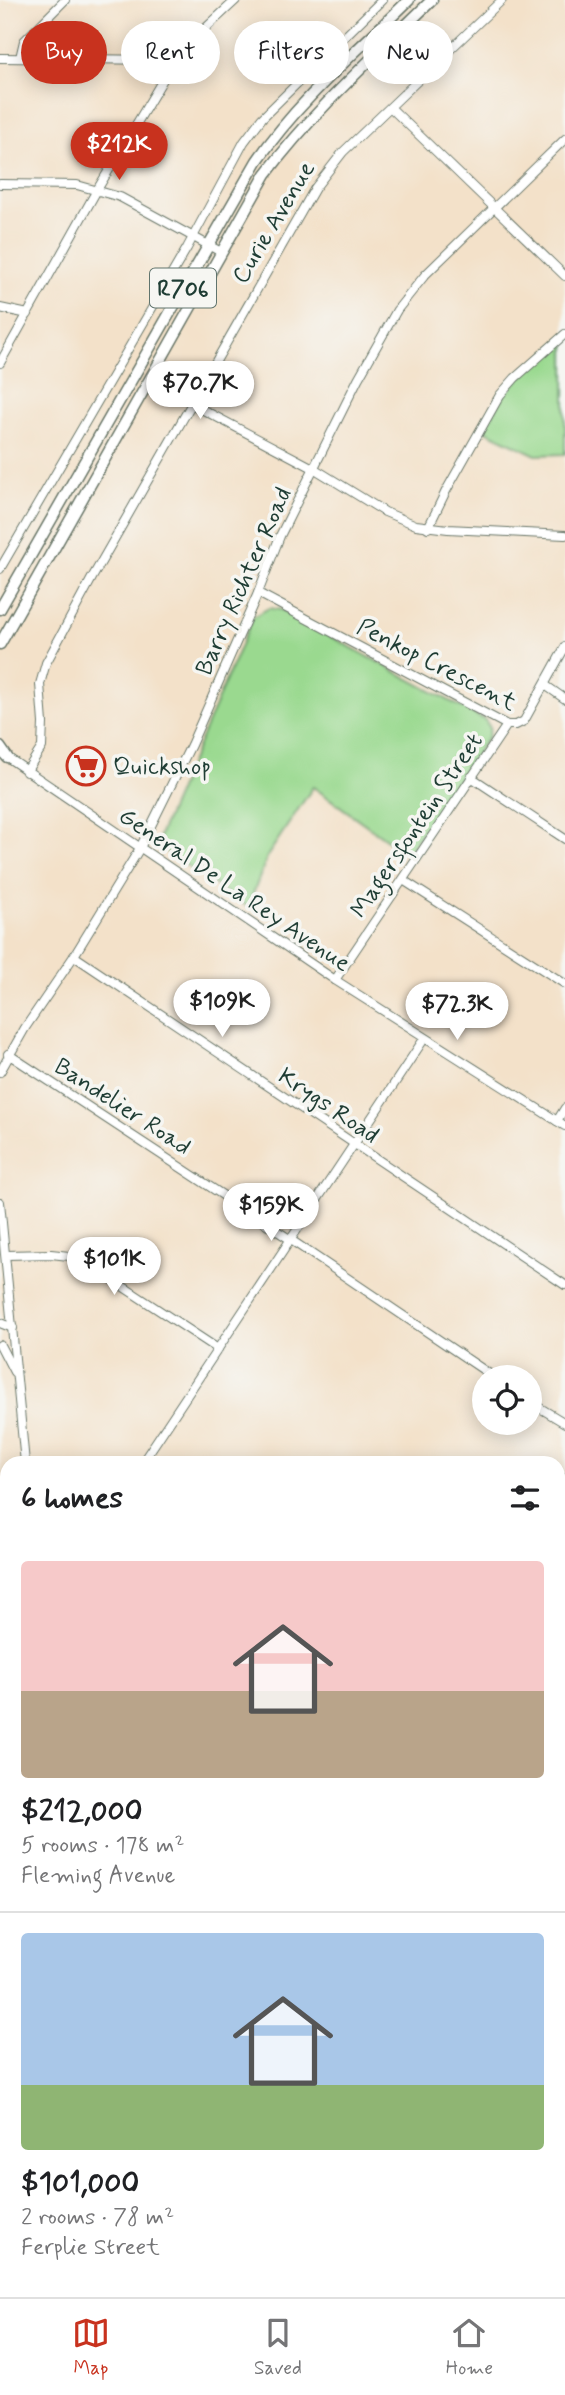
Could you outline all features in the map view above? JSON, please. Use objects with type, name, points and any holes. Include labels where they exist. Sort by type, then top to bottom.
[{"type":"main road","name":"Curie Avenue","points":[[0,609],[257,161],[285,123],[409,0]]},
{"type":"main road","name":"Curie Avenue","points":[[0,643],[251,197],[284,148],[317,112],[432,0]]},
{"type":"street","points":[[20,58],[24,41],[65,0]]},
{"type":"street","points":[[213,21],[236,0]]},
{"type":"street","points":[[0,569],[193,236],[230,166],[262,118],[382,0]]},
{"type":"street","name":"Curie Avenue","points":[[26,772],[42,747],[41,674],[92,578],[315,188],[334,162],[502,0]]},
{"type":"street","points":[[0,58],[121,59]]},
{"type":"street","points":[[0,363],[160,84]]},
{"type":"street","points":[[391,108],[565,276]]},
{"type":"street","name":"Barry Richter Road","points":[[0,1072],[8,1055],[74,956],[140,848],[191,745],[280,536],[358,379],[397,310],[425,275],[565,139]]},
{"type":"street","points":[[0,184],[77,185],[97,190],[137,205],[221,252]]},
{"type":"street","points":[[0,308],[28,314]]},
{"type":"street","points":[[428,528],[500,395],[515,378],[565,334]]},
{"type":"street","points":[[192,404],[315,468],[385,512],[428,528],[565,535]]},
{"type":"street","name":"Penkop Crescent","points":[[258,593],[507,725],[524,721],[565,647]]},
{"type":"street","points":[[545,685],[565,699]]},
{"type":"street","name":"Magersfontein Street","points":[[335,980],[507,725]]},
{"type":"street","name":"General De La Rey Avenue","points":[[1,756],[424,1039],[561,1124]]},
{"type":"street","points":[[471,777],[565,839]]},
{"type":"street","points":[[403,880],[565,984]]},
{"type":"street","name":"Krygs Road","points":[[74,956],[565,1285]]},
{"type":"street","points":[[147,1456],[424,1039]]},
{"type":"street","name":"Bandelier Road","points":[[8,1055],[477,1365]]},
{"type":"street","points":[[561,1124],[565,1108]]},
{"type":"street","points":[[0,1202],[23,1456]]},
{"type":"street","points":[[6,1255],[51,1254],[78,1257],[218,1349]]},
{"type":"street","points":[[0,1291],[8,1277]]},
{"type":"street","points":[[0,1324],[13,1328]]},
{"type":"street","points":[[0,1345],[17,1377]]},
{"type":"street","points":[[542,1409],[565,1423]]},
{"type":"green space","points":[[565,336],[565,454],[536,455],[484,430],[506,391]]},
{"type":"green space","points":[[269,608],[282,610],[485,720],[490,728],[488,737],[407,854],[313,787],[268,855],[248,907],[162,849],[159,836],[253,617]]},
{"type":"place","name":"Quickshop","points":[[86,766]]}]
